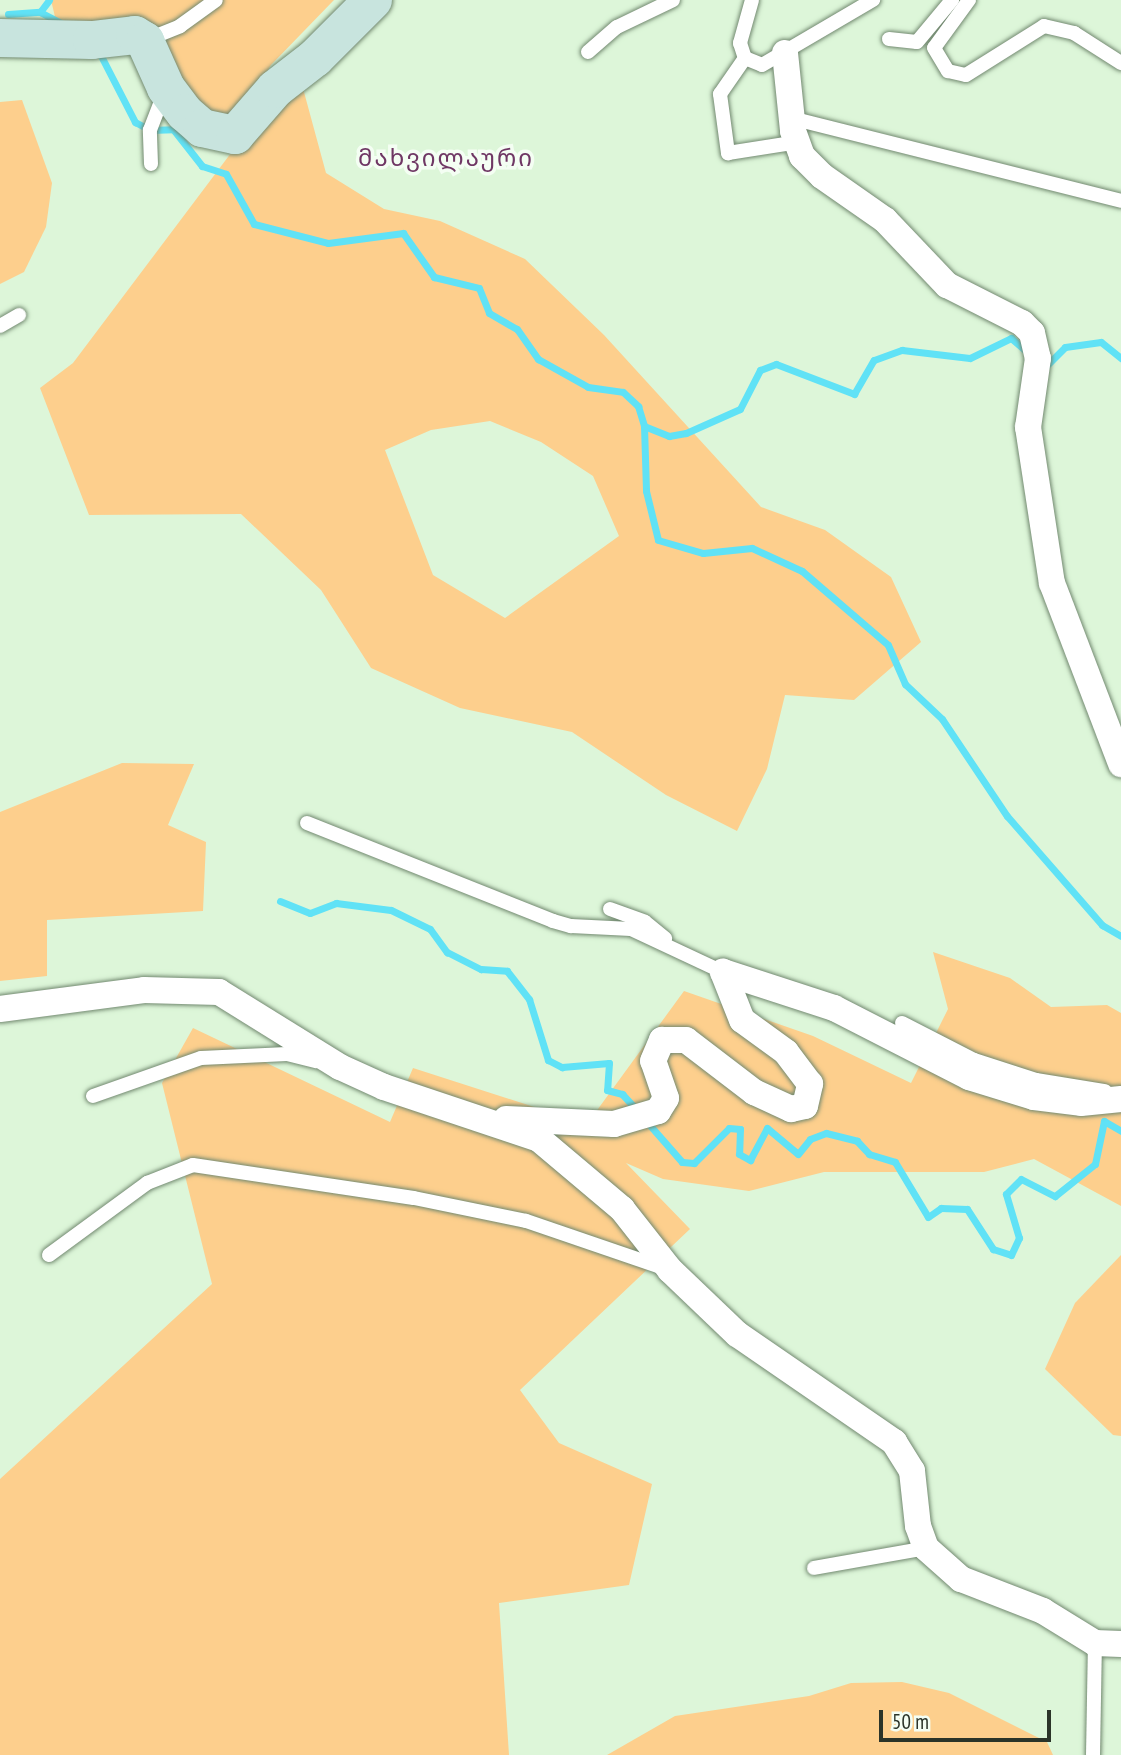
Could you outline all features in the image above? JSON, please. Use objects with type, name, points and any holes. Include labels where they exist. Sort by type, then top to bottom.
[{"type":"street","points":[[0,38],[92,40],[135,35],[145,41],[166,88],[202,128],[235,135],[275,89],[315,58],[373,0]]},
{"type":"street","points":[[785,53],[794,130],[802,156],[822,176],[886,220],[947,285],[1022,323],[1032,333],[1038,358],[1028,427],[1052,583],[1121,765]]},
{"type":"street","points":[[723,972],[834,1008],[970,1077],[1034,1097],[1081,1103],[1121,1099]]},
{"type":"street","points":[[481,1117],[614,1124],[658,1111],[666,1098],[653,1060],[662,1040],[687,1040],[754,1092],[790,1108],[805,1106],[810,1084],[786,1052],[742,1020],[723,972]]},
{"type":"street","points":[[12,1006],[144,990],[219,992],[340,1067],[384,1087],[481,1117],[539,1139],[622,1209],[670,1270],[737,1335],[894,1443],[912,1471],[918,1526],[926,1548],[961,1579],[1043,1611],[1094,1643],[1121,1644]]},
{"type":"lane","points":[[145,41],[180,26],[216,0]]},
{"type":"lane","points":[[588,52],[617,27],[673,0]]},
{"type":"lane","points":[[752,0],[740,43],[746,58],[762,65],[785,53],[865,0]]},
{"type":"lane","points":[[852,10],[873,0]]},
{"type":"lane","points":[[889,39],[917,42],[952,0]]},
{"type":"lane","points":[[970,0],[934,48],[948,71],[966,75],[1044,26],[1074,33],[1121,63]]},
{"type":"lane","points":[[746,58],[720,94],[728,153],[794,130],[1121,201]]},
{"type":"lane","points":[[151,164],[150,130],[166,88]]},
{"type":"lane","points":[[0,326],[19,315]]},
{"type":"lane","points":[[307,823],[553,921],[571,926],[631,929],[723,972]]},
{"type":"lane","points":[[610,909],[645,922],[684,956]]},
{"type":"lane","points":[[0,1024],[12,1006]]},
{"type":"lane","points":[[902,1023],[974,1060],[1036,1080],[1121,1093]]},
{"type":"lane","points":[[93,1096],[201,1058],[287,1054],[340,1067]]},
{"type":"lane","points":[[49,1255],[147,1183],[194,1165],[414,1198],[526,1221],[670,1270]]},
{"type":"lane","points":[[814,1568],[926,1548]]},
{"type":"lane","points":[[1093,1755],[1094,1643]]},
{"type":"shaded area","points":[[51,0],[334,0],[271,65],[238,118],[216,124],[145,41],[60,38]]},
{"type":"shaded area","points":[[301,81],[326,173],[384,209],[440,221],[525,259],[604,335],[761,507],[825,530],[891,577],[921,642],[854,700],[785,695],[767,769],[737,831],[666,795],[572,732],[460,708],[371,668],[321,590],[241,514],[89,515],[40,388],[73,363],[231,153]],"holes":[[[490,421],[541,442],[593,476],[619,536],[505,618],[433,575],[385,450],[431,430]]]},
{"type":"shaded area","points":[[22,100],[52,183],[46,227],[24,272],[0,284],[0,102]]},
{"type":"shaded area","points":[[122,763],[194,764],[168,825],[206,842],[203,911],[47,920],[47,976],[0,981],[0,812]]},
{"type":"shaded area","points":[[933,952],[1010,978],[1051,1007],[1107,1005],[1121,1013],[1121,1206],[1034,1159],[984,1172],[824,1172],[749,1191],[663,1179],[626,1163],[690,1229],[520,1390],[559,1443],[652,1484],[629,1585],[499,1603],[509,1755],[0,1755],[0,1479],[212,1284],[162,1083],[193,1028],[390,1122],[413,1068],[587,1124],[684,991],[813,1036],[911,1083],[948,1009]]},
{"type":"shaded area","points":[[1121,1255],[1121,1436],[1113,1435],[1045,1369],[1075,1303]]},
{"type":"shaded area","points":[[902,1682],[949,1693],[1047,1742],[1053,1755],[607,1755],[675,1716],[809,1696],[851,1683]]},
{"type":"waterway","points":[[40,12],[49,0]]},
{"type":"waterway","points":[[8,14],[40,12],[63,24]]},
{"type":"waterway","points":[[99,52],[135,122],[150,130],[173,129],[202,166],[226,174],[254,224],[328,243],[403,233],[434,277],[479,288],[489,313],[517,329],[538,359],[588,387],[623,392],[638,406],[644,426],[646,491],[658,540],[703,553],[752,548],[802,571],[888,645],[905,684],[942,719],[1007,816],[1102,925],[1121,936]]},
{"type":"waterway","points":[[644,426],[669,436],[686,433],[740,409],[760,370],[776,364],[854,394],[874,360],[902,350],[970,358],[1011,338],[1025,350]]},
{"type":"waterway","points":[[1045,367],[1065,347],[1101,342],[1121,358]]},
{"type":"waterway","points":[[280,901],[310,913],[336,903],[391,910],[430,929],[447,952],[481,969],[507,971],[529,999],[548,1060],[562,1067],[609,1063],[607,1090],[622,1094],[637,1110]]},
{"type":"waterway","points":[[647,1122],[682,1162],[694,1163],[729,1128],[740,1129],[739,1154],[750,1160],[767,1128],[798,1154],[810,1139],[826,1133],[857,1141],[869,1154],[895,1162],[928,1217],[941,1208],[967,1209],[993,1249],[1011,1255],[1019,1238],[1006,1194],[1021,1179],[1055,1196],[1095,1164],[1104,1121],[1121,1131]]},
{"type":"district","name":"მახვილაური","points":[[446,158]]}]
